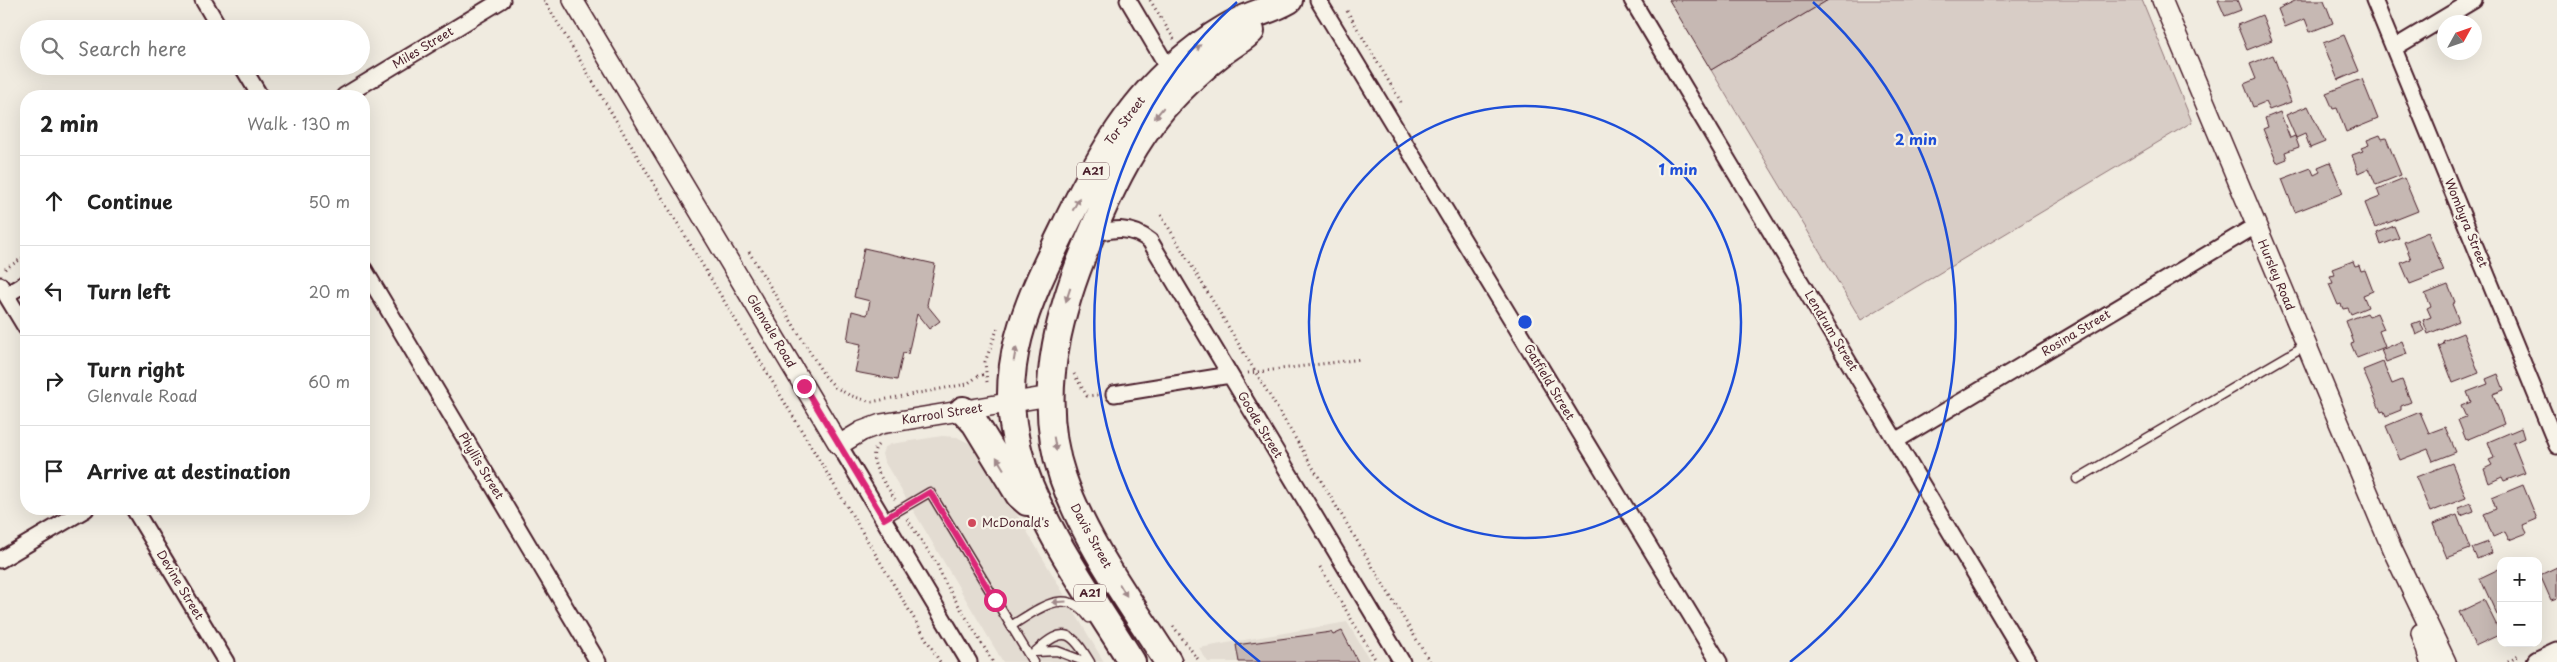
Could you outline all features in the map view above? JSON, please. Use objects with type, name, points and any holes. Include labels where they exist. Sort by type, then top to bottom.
[{"type":"highway","name":"Tor Street","points":[[1012,402],[1012,372],[1018,336],[1033,291],[1109,142],[1128,114],[1175,80],[1211,61],[1248,35],[1280,5]]},
{"type":"highway","name":"Tor Street","points":[[1050,396],[1052,367],[1058,332],[1079,264],[1126,162],[1175,80]]},
{"type":"highway","name":"Davis Street","points":[[1050,396],[1055,450],[1072,502],[1093,543],[1168,662]]},
{"type":"highway","name":"A21","points":[[1012,402],[1019,453],[1042,513],[1128,655]]},
{"type":"highway","points":[[963,410],[975,423],[1019,495],[1042,513]]},
{"type":"main road","points":[[2538,662],[2557,653]]},
{"type":"street","points":[[202,0],[214,20]]},
{"type":"street","name":"Miles Street","points":[[354,90],[502,0]]},
{"type":"street","name":"Glenvale Road","points":[[573,0],[969,662]]},
{"type":"street","points":[[1128,0],[1175,80]]},
{"type":"street","name":"Gatfield Street","points":[[1318,0],[1718,662]]},
{"type":"street","name":"Lendrum Street","points":[[1632,0],[1897,440],[2028,662]]},
{"type":"street","name":"Hursley Road","points":[[2162,0],[2255,226],[2392,549],[2446,662]]},
{"type":"street","name":"Wombyra Street","points":[[2374,0],[2557,446]]},
{"type":"street","points":[[2394,48],[2474,0]]},
{"type":"street","points":[[247,75],[256,90]]},
{"type":"street","name":"Rosina Street","points":[[1897,440],[2255,226]]},
{"type":"street","name":"Goode Street","points":[[1092,234],[1123,228],[1141,234],[1150,241],[1402,662]]},
{"type":"street","name":"Phyllis Street","points":[[370,279],[598,662]]},
{"type":"street","points":[[20,286],[3,290],[20,318]]},
{"type":"street","points":[[1114,394],[1230,375]]},
{"type":"street","name":"Karrool Street","points":[[839,445],[862,431],[881,424],[1050,396]]},
{"type":"street","points":[[0,560],[76,515]]},
{"type":"street","name":"Devine Street","points":[[138,515],[226,662]]},
{"type":"street","name":"Hursley Road","points":[[2392,549],[2430,662]]},
{"type":"lane","points":[[2078,479],[2306,344]]},
{"type":"lane","points":[[884,519],[930,492],[1031,659],[1051,636],[1063,635],[1076,641],[1088,662]]},
{"type":"lane","points":[[1011,626],[1048,604],[1057,601],[1077,605],[1084,610],[1092,623]]},
{"type":"lane","points":[[1103,634],[1128,655]]},
{"type":"lane","points":[[1036,651],[1057,651],[1088,662]]},
{"type":"path","points":[[544,0],[940,662]]},
{"type":"path","points":[[1150,0],[1175,42]]},
{"type":"path","points":[[1161,215],[1430,662]]},
{"type":"path","points":[[749,252],[824,374],[835,387],[849,395],[871,402],[968,384],[978,376],[986,374]]},
{"type":"path","points":[[0,272],[20,260]]},
{"type":"path","points":[[1230,375],[1362,359]]},
{"type":"path","points":[[1073,373],[1087,396],[1114,394]]},
{"type":"path","points":[[884,443],[874,449],[874,463],[937,564],[944,581],[993,662]]},
{"type":"path","points":[[1320,567],[1376,662]]},
{"type":"shaded area","points":[[1828,0],[2142,0],[2192,122],[1861,320],[1711,70]]},
{"type":"shaded area","name":"McDonald's","points":[[942,436],[957,437],[971,444],[982,455],[1104,662],[1003,662],[884,461],[882,454],[884,448],[891,444]]},
{"type":"shaded area","points":[[1347,622],[1371,662],[1208,662],[1199,648]]},
{"type":"building","points":[[1669,0],[1828,0],[1711,70]]},
{"type":"building","points":[[2218,0],[2237,0],[2241,10],[2225,16]]},
{"type":"building","points":[[2297,0],[2324,0],[2333,23],[2310,32],[2305,19],[2285,27],[2278,9]]},
{"type":"building","points":[[2262,15],[2272,40],[2247,50],[2237,25]]},
{"type":"building","points":[[2344,35],[2359,71],[2338,80],[2323,43]]},
{"type":"building","points":[[2273,55],[2291,102],[2269,110],[2265,102],[2253,107],[2244,84],[2256,79],[2250,64]]},
{"type":"building","points":[[2362,79],[2378,119],[2346,132],[2337,108],[2333,109],[2326,93]]},
{"type":"building","points":[[2308,106],[2325,142],[2310,148],[2305,134],[2296,138],[2286,115]]},
{"type":"building","points":[[2280,112],[2290,138],[2295,136],[2299,147],[2285,152],[2287,159],[2277,163],[2263,129],[2268,127],[2265,118]]},
{"type":"building","points":[[2380,135],[2382,139],[2386,138],[2401,175],[2376,185],[2369,168],[2358,173],[2352,155],[2363,151],[2361,148],[2369,145],[2367,140]]},
{"type":"building","points":[[2330,162],[2343,193],[2295,212],[2282,179],[2311,168],[2314,175],[2320,172],[2318,167]]},
{"type":"building","points":[[2404,178],[2418,211],[2375,228],[2365,203],[2380,197],[2377,189]]},
{"type":"building","points":[[2394,226],[2399,238],[2381,245],[2377,233]]},
{"type":"building","points":[[2428,232],[2444,271],[2410,284],[2401,263],[2411,259],[2404,242]]},
{"type":"building","points":[[864,248],[935,264],[927,305],[940,321],[929,329],[917,314],[908,354],[903,353],[897,380],[855,372],[861,344],[847,341],[852,311],[867,315],[870,301],[854,297]]},
{"type":"building","points":[[2353,261],[2355,266],[2359,265],[2361,271],[2365,270],[2373,291],[2363,295],[2368,307],[2351,314],[2348,308],[2343,309],[2341,304],[2338,305],[2329,284],[2333,283],[2330,276],[2335,275],[2332,269]]},
{"type":"building","points":[[2448,285],[2455,302],[2452,304],[2459,321],[2428,334],[2423,320],[2431,317],[2427,308],[2431,306],[2425,294]]},
{"type":"building","points":[[2367,313],[2369,316],[2377,313],[2384,329],[2379,331],[2385,347],[2357,358],[2351,344],[2354,343],[2346,321]]},
{"type":"building","points":[[2420,321],[2424,331],[2416,335],[2412,324]]},
{"type":"building","points":[[2463,333],[2479,373],[2453,383],[2439,346],[2444,344],[2443,341]]},
{"type":"building","points":[[2402,341],[2407,354],[2386,362],[2381,350]]},
{"type":"building","points":[[2383,362],[2392,384],[2402,380],[2411,402],[2401,406],[2401,410],[2386,416],[2384,411],[2381,412],[2363,370]]},
{"type":"building","points":[[2498,374],[2504,390],[2493,394],[2504,424],[2466,440],[2458,420],[2466,417],[2461,406],[2471,402],[2467,392],[2488,384],[2486,379]]},
{"type":"building","points":[[2420,412],[2429,433],[2445,427],[2456,452],[2433,461],[2428,449],[2400,460],[2386,426]]},
{"type":"building","points":[[2521,428],[2524,438],[2513,443],[2525,473],[2504,481],[2502,477],[2489,483],[2484,469],[2492,465],[2489,460],[2494,458],[2488,442]]},
{"type":"building","points":[[2452,463],[2466,498],[2430,512],[2416,477]]},
{"type":"building","points":[[2523,485],[2537,519],[2523,525],[2527,533],[2509,540],[2505,532],[2493,537],[2484,514],[2496,509],[2492,498]]},
{"type":"building","points":[[2471,503],[2474,511],[2461,516],[2458,508]]},
{"type":"building","points":[[2457,515],[2470,549],[2447,558],[2433,524]]},
{"type":"building","points":[[2488,542],[2492,553],[2477,559],[2472,548]]},
{"type":"building","points":[[2557,567],[2557,598],[2551,600],[2542,580],[2542,574]]},
{"type":"building","points":[[2497,570],[2497,615],[2480,578]]},
{"type":"building","points":[[2484,600],[2497,626],[2497,636],[2475,646],[2459,612]]},
{"type":"building","points":[[1342,631],[1358,662],[1239,662],[1236,645],[1331,632],[1333,635]]},
{"type":"place","name":"McDonald's","points":[[972,523]]},
{"type":"route","points":[[804,386],[884,519],[930,492],[995,600]]}]
